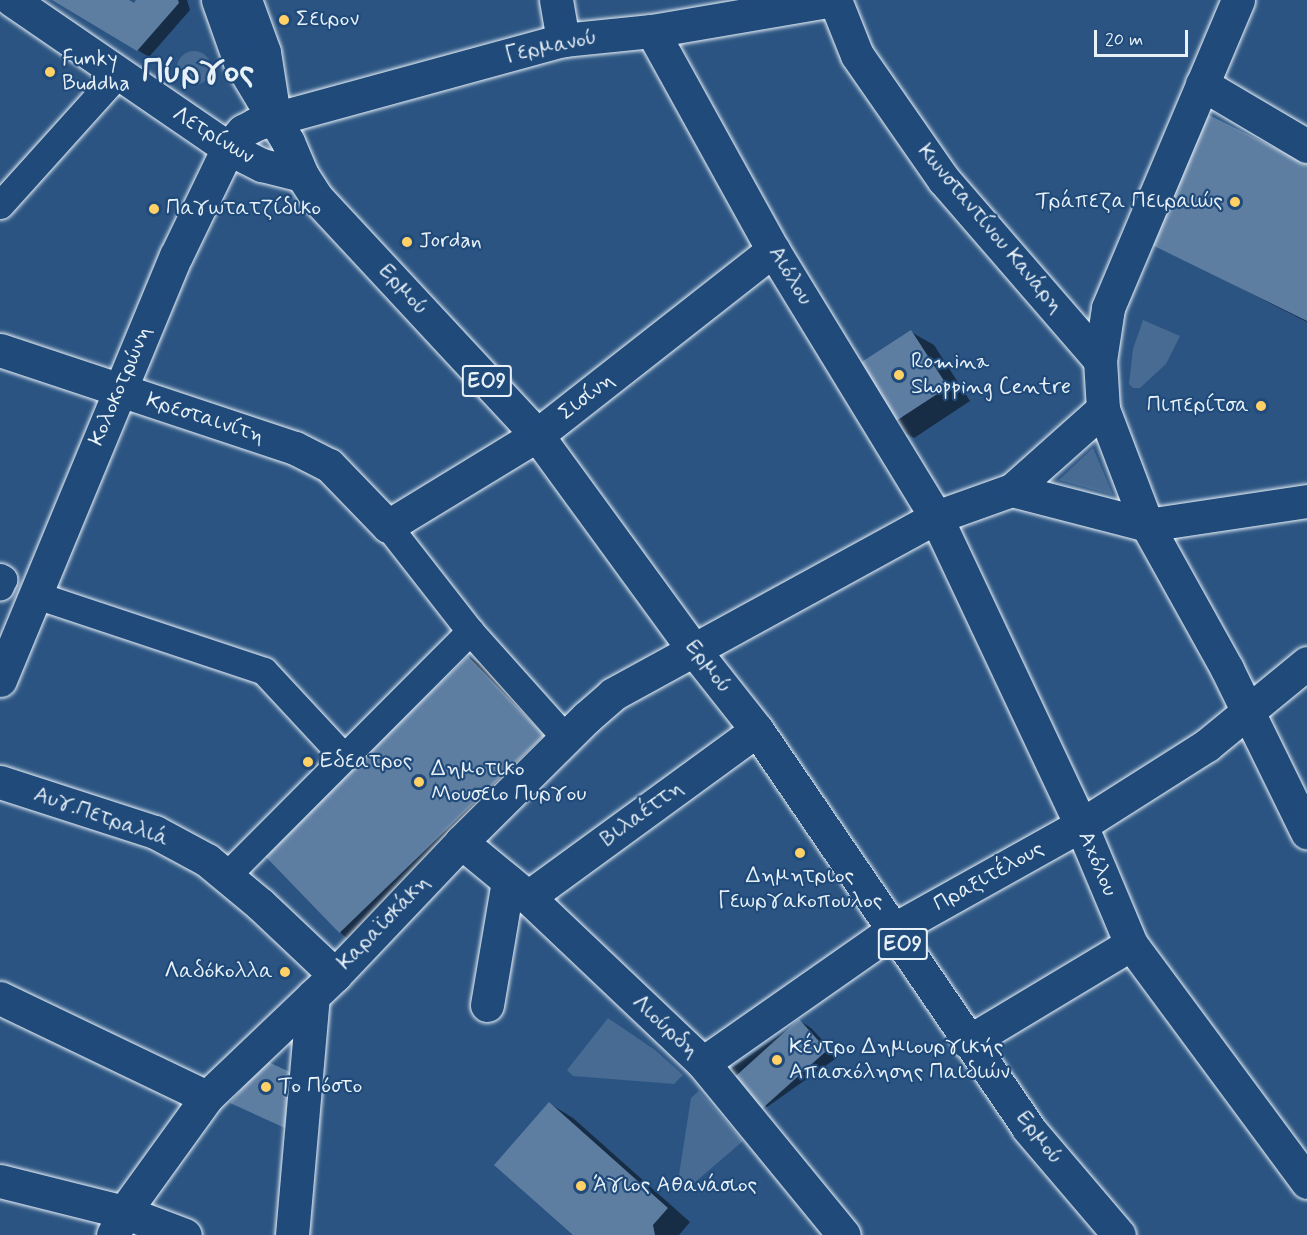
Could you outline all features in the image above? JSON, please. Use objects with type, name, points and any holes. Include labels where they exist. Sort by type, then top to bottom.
[{"type":"street","name":"Λετρίνων","points":[[12,0],[228,148],[262,165],[302,175]]},
{"type":"street","name":"Ερμού","points":[[218,0],[240,62],[317,198],[537,435],[693,649],[757,730],[1028,1128],[1119,1235]]},
{"type":"street","name":"Ερμού","points":[[245,0],[264,52],[274,119]]},
{"type":"street","points":[[556,0],[563,40]]},
{"type":"street","name":"Γερμανού","points":[[274,119],[563,40],[652,31],[834,0]]},
{"type":"street","name":"Κωνσταντίνου Κανάρη","points":[[834,0],[857,55],[944,180],[1100,360]]},
{"type":"street","points":[[1238,0],[1108,308],[1100,360],[1103,409],[1148,525],[1227,669],[1307,831]]},
{"type":"street","name":"Αιόλου","points":[[652,31],[773,250],[936,517]]},
{"type":"street","points":[[0,205],[118,74]]},
{"type":"street","points":[[1202,84],[1307,146]]},
{"type":"street","name":"Κολοκοτρώνη","points":[[0,680],[176,256],[228,148],[243,132],[256,123],[274,119]]},
{"type":"street","name":"Σισίνη","points":[[388,526],[537,435],[773,250]]},
{"type":"street","name":"Κρεσταινίτη","points":[[0,350],[118,392],[295,448],[329,465],[388,526]]},
{"type":"street","points":[[1012,490],[1103,409]]},
{"type":"street","points":[[1012,490],[1148,525],[1307,501]]},
{"type":"street","name":"Καραϊσκάκη","points":[[118,1224],[207,1097],[324,986],[461,842],[613,694],[936,517],[1012,490]]},
{"type":"street","name":"Αχόλου","points":[[936,517],[1081,825],[1131,944],[1307,1182]]},
{"type":"street","points":[[388,526],[470,631],[563,735]]},
{"type":"street","points":[[0,577],[3,579],[0,586]]},
{"type":"street","points":[[36,595],[264,671],[344,757]]},
{"type":"street","points":[[233,869],[470,631]]},
{"type":"street","name":"Πραξιτέλους","points":[[704,1063],[893,930],[1081,825],[1207,745],[1307,663]]},
{"type":"street","name":"Βιλαέττη","points":[[518,889],[757,730]]},
{"type":"street","name":"Αυγ.Πετραλιά","points":[[0,782],[154,832],[207,860],[260,904],[324,986]]},
{"type":"street","name":"Λιούρδη","points":[[461,842],[518,889],[704,1063],[844,1235]]},
{"type":"street","points":[[487,1005],[518,889]]},
{"type":"street","points":[[968,1042],[1131,944]]},
{"type":"street","points":[[292,1235],[324,986]]},
{"type":"street","points":[[0,998],[207,1097]]},
{"type":"street","points":[[0,1181],[118,1224],[185,1235]]},
{"type":"shaded area","points":[[194,51],[206,56],[211,68],[206,80],[194,85],[182,80],[177,68],[182,56]]},
{"type":"shaded area","points":[[1143,320],[1180,336],[1166,364],[1140,388],[1133,388],[1129,384],[1133,349]]},
{"type":"shaded area","points":[[1093,448],[1113,495],[1059,480]]},
{"type":"shaded area","points":[[608,1018],[655,1050],[683,1075],[674,1084],[573,1076],[567,1070]]},
{"type":"shaded area","points":[[699,1091],[743,1141],[686,1190],[678,1181],[691,1098]]},
{"type":"building","points":[[52,0],[129,0],[134,3],[136,0],[178,0],[179,3],[137,51]]},
{"type":"building","name":"Τράπεζα Πειραιώς","points":[[1207,114],[1307,164],[1307,321],[1144,241]]},
{"type":"building","name":"Romina Shopping Centre","points":[[911,330],[948,387],[889,425],[852,368]]},
{"type":"building","name":"Δημοτικο Μουσειο Πυργου","points":[[468,656],[544,735],[339,933],[263,854]]},
{"type":"building","name":"Κέντρο Δημιουργικής Απασχόλησης Παιδιών","points":[[799,1019],[827,1050],[762,1109],[734,1078]]},
{"type":"building","name":"Το Πόστο","points":[[266,1061],[290,1072],[285,1128],[230,1103]]},
{"type":"building","name":"Άγιος Αθανάσιος","points":[[549,1102],[668,1208],[653,1225],[655,1235],[573,1235],[494,1165]]},
{"type":"place","name":"Σειρον","points":[[284,20]]},
{"type":"place","name":"Funky Buddha","points":[[50,72]]},
{"type":"place","name":"Τράπεζα Πειραιώς","points":[[1235,202]]},
{"type":"place","name":"Παγωτατζίδικο","points":[[154,209]]},
{"type":"place","name":"Jordan","points":[[407,242]]},
{"type":"place","name":"Romina Shopping Centre","points":[[899,375]]},
{"type":"place","name":"Πιπερίτσα","points":[[1261,406]]},
{"type":"place","name":"Εδεατρος","points":[[308,762]]},
{"type":"place","name":"Δημοτικο Μουσειο Πυργου","points":[[419,782]]},
{"type":"place","name":"Δημητριος Γεωργακοπουλος","points":[[800,853]]},
{"type":"place","name":"Λαδόκολλα","points":[[285,972]]},
{"type":"place","name":"Κέντρο Δημιουργικής Απασχόλησης Παιδιών","points":[[777,1060]]},
{"type":"place","name":"Το Πόστο","points":[[266,1087]]},
{"type":"place","name":"Άγιος Αθανάσιος","points":[[581,1186]]},
{"type":"district","name":"Πύργος","points":[[198,73]]}]
